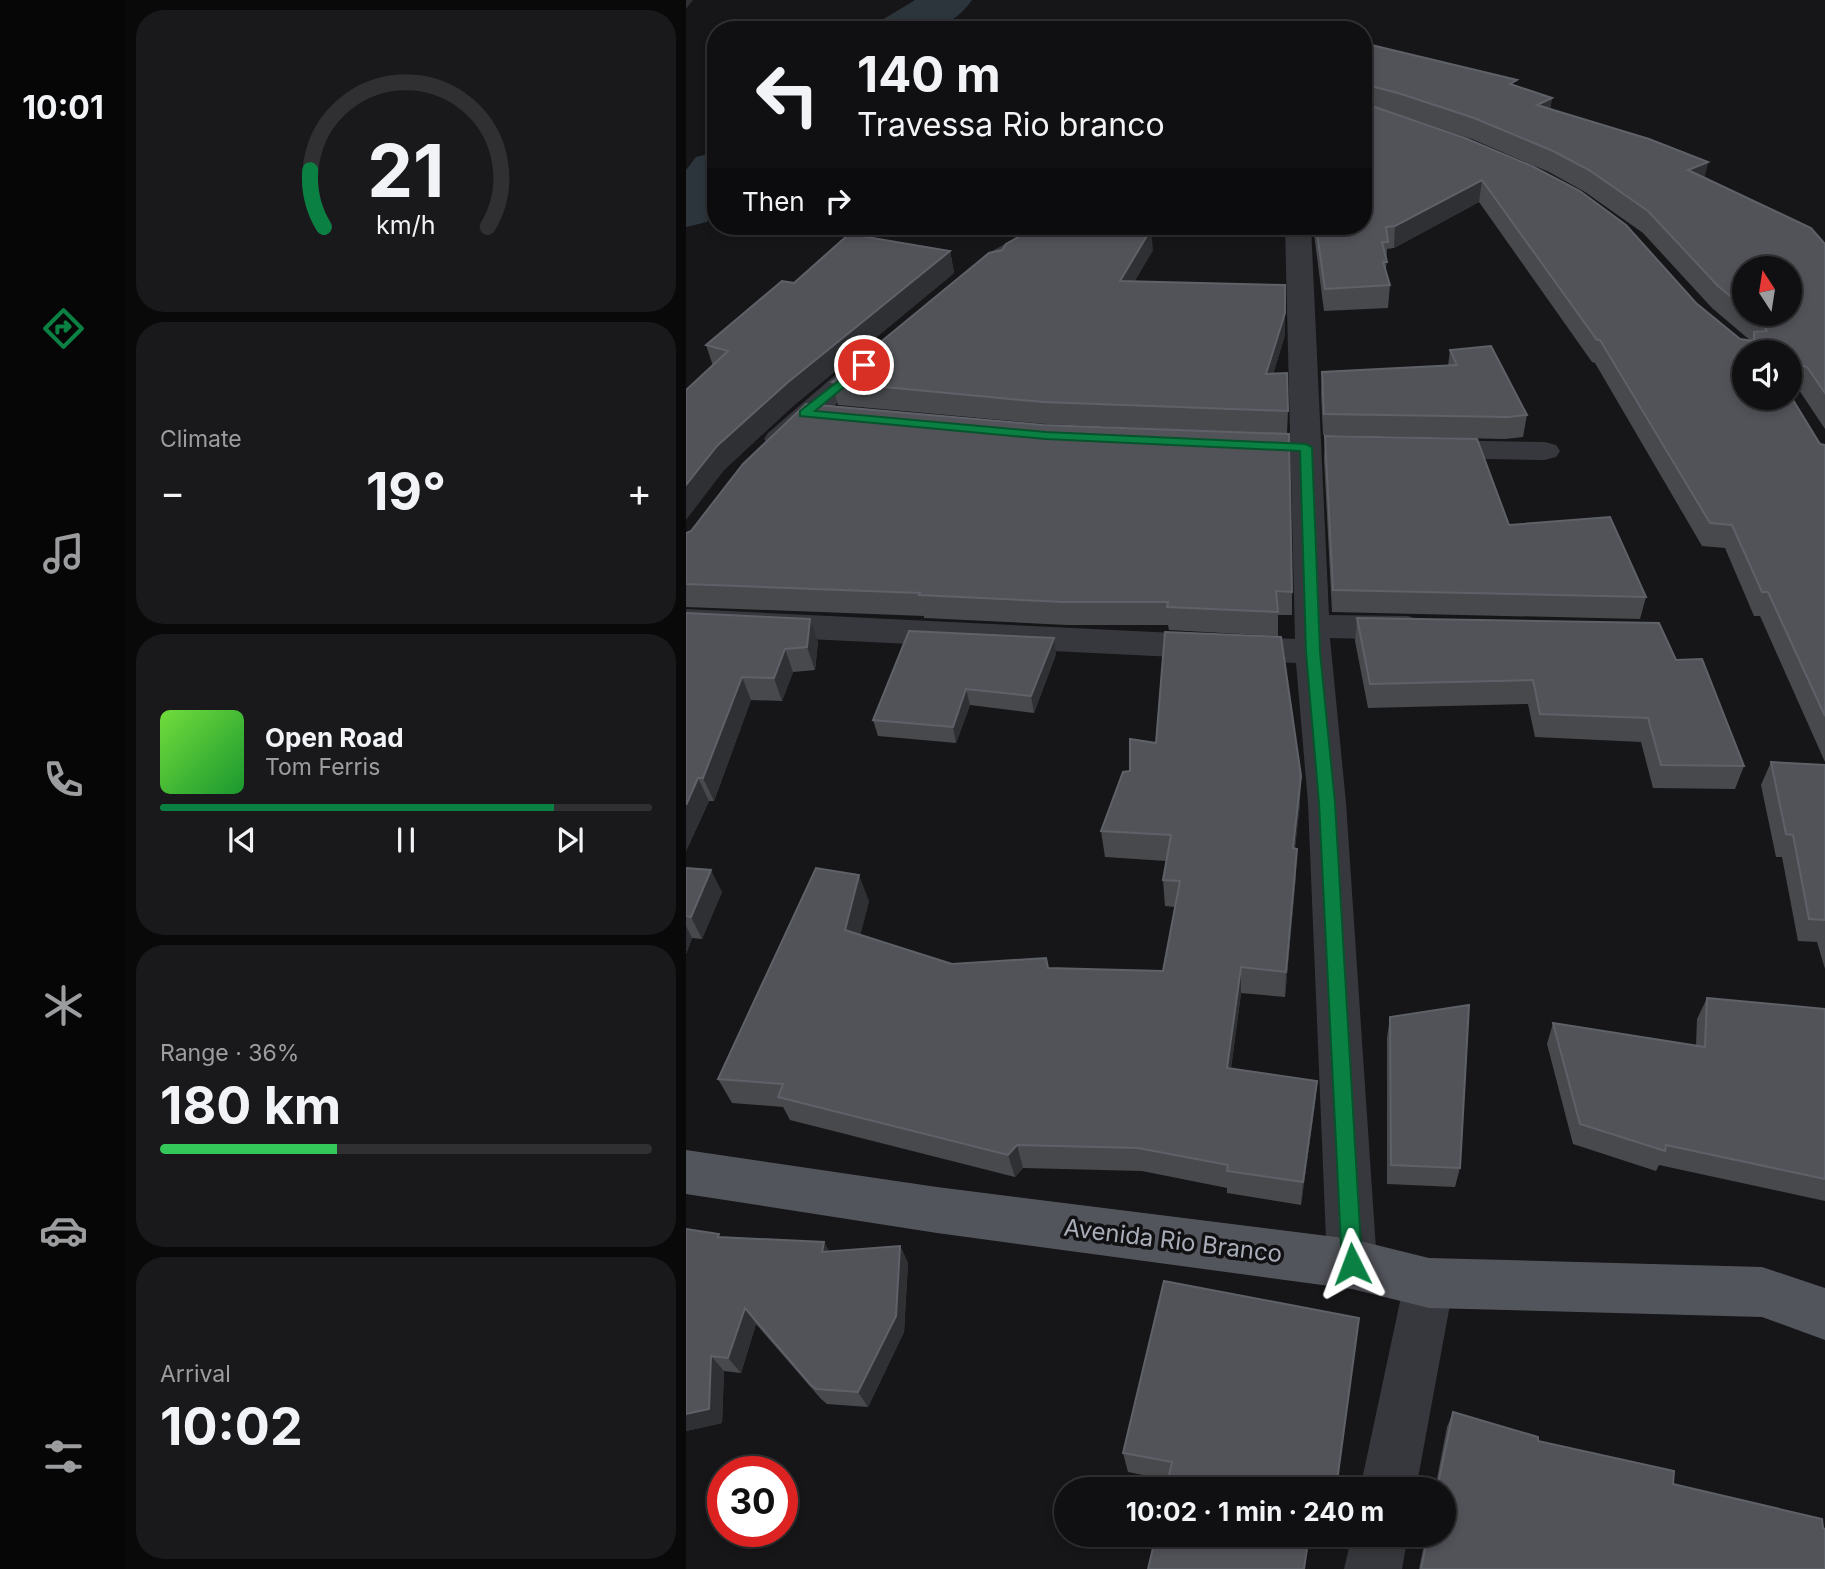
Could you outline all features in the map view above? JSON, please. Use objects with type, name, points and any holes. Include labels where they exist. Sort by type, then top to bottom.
[{"type":"main road","name":"Avenida Rio Branco","points":[[686,1172],[937,1210],[1352,1264],[1429,1283],[1762,1292],[1825,1314]]},
{"type":"street","points":[[971,276],[1040,235]]},
{"type":"street","points":[[1298,235],[1312,639],[1328,816],[1352,1264]]},
{"type":"street","points":[[757,460],[805,414],[898,336]]},
{"type":"street","points":[[805,414],[845,417]]},
{"type":"street","points":[[1399,449],[1545,451]]},
{"type":"street","points":[[686,621],[1312,639],[1437,629]]},
{"type":"street","points":[[1390,1477],[1429,1283]]},
{"type":"street","points":[[1373,1569],[1378,1547]]},
{"type":"building","points":[[1372,45],[1517,80],[1510,84],[1552,98],[1537,105],[1649,139],[1708,162],[1688,170],[1811,228],[1825,244],[1825,393],[1807,367],[1802,366],[1802,340],[1754,340],[1754,332],[1767,331],[1764,326],[1802,326],[1802,256],[1732,256],[1732,297],[1648,211],[1589,170],[1553,151],[1474,118],[1372,86]]},
{"type":"building","points":[[1372,106],[1465,138],[1532,166],[1580,191],[1626,225],[1696,303],[1740,339],[1747,340],[1732,340],[1732,410],[1799,410],[1820,444],[1825,445],[1825,716],[1768,592],[1762,592],[1732,525],[1710,523],[1600,340],[1597,340],[1482,180],[1395,226],[1386,227],[1388,242],[1382,242],[1387,262],[1383,262],[1390,285],[1325,289],[1317,235],[1372,235]]},
{"type":"building","points":[[848,235],[950,251],[787,383],[717,446],[686,485],[686,390],[728,351],[706,345],[782,281],[794,283]]},
{"type":"building","points":[[1147,235],[1120,281],[1285,285],[1285,313],[1266,374],[1287,373],[1288,411],[1043,402],[832,382],[989,253],[1002,250],[1006,244],[1020,236]]},
{"type":"building","points":[[1491,346],[1527,415],[1324,414],[1322,372],[1457,365],[1450,350]]},
{"type":"building","points":[[806,404],[1043,425],[1289,434],[1292,592],[1276,591],[1278,612],[1167,607],[1168,602],[1063,602],[919,595],[920,593],[686,584],[686,533],[691,531],[743,464]]},
{"type":"building","points":[[1325,436],[1477,439],[1509,525],[1610,517],[1646,597],[1333,590]]},
{"type":"building","points":[[686,613],[810,619],[807,647],[785,649],[774,678],[742,677],[703,778],[698,778],[686,805]]},
{"type":"building","points":[[1357,618],[1659,623],[1676,660],[1702,659],[1744,766],[1661,765],[1648,718],[1540,714],[1533,680],[1370,684]]},
{"type":"building","points":[[909,631],[1054,638],[1031,696],[966,689],[953,727],[873,720]]},
{"type":"building","points":[[1165,632],[1281,637],[1301,776],[1293,848],[1297,849],[1286,972],[1241,967],[1227,1068],[1317,1081],[1303,1182],[1227,1171],[1228,1165],[1138,1148],[1017,1145],[1008,1155],[778,1097],[783,1084],[718,1079],[816,868],[859,875],[845,930],[952,964],[1046,958],[1048,968],[1163,971],[1180,881],[1163,880],[1171,835],[1101,831],[1123,772],[1130,771],[1130,739],[1156,743]]},
{"type":"building","points":[[1771,762],[1825,765],[1825,920],[1809,919],[1793,835],[1786,834]]},
{"type":"building","points":[[686,868],[711,870],[691,917],[686,916]]},
{"type":"building","points":[[1707,998],[1825,1009],[1825,1179],[1666,1145],[1665,1151],[1580,1124],[1553,1023],[1705,1047]]},
{"type":"building","points":[[1469,1005],[1460,1168],[1391,1165],[1390,1017]]},
{"type":"building","points":[[686,1229],[719,1234],[718,1237],[824,1242],[822,1252],[900,1246],[896,1316],[858,1392],[816,1389],[745,1308],[728,1358],[711,1356],[709,1409],[686,1414]]},
{"type":"building","points":[[1164,1281],[1359,1318],[1338,1477],[1169,1477],[1172,1462],[1123,1453]]},
{"type":"building","points":[[1453,1412],[1538,1437],[1538,1441],[1674,1471],[1673,1484],[1822,1519],[1825,1529],[1825,1569],[1421,1569],[1426,1547],[1456,1547],[1456,1477],[1439,1477]]},
{"type":"building","points":[[1153,1547],[1307,1547],[1304,1569],[1148,1569]]},
{"type":"waterway","points":[[914,21],[948,0]]},
{"type":"waterway","points":[[686,209],[707,181]]},
{"type":"route","points":[[864,365],[805,414],[1046,436],[1306,447],[1313,652],[1327,803],[1352,1264]]}]
